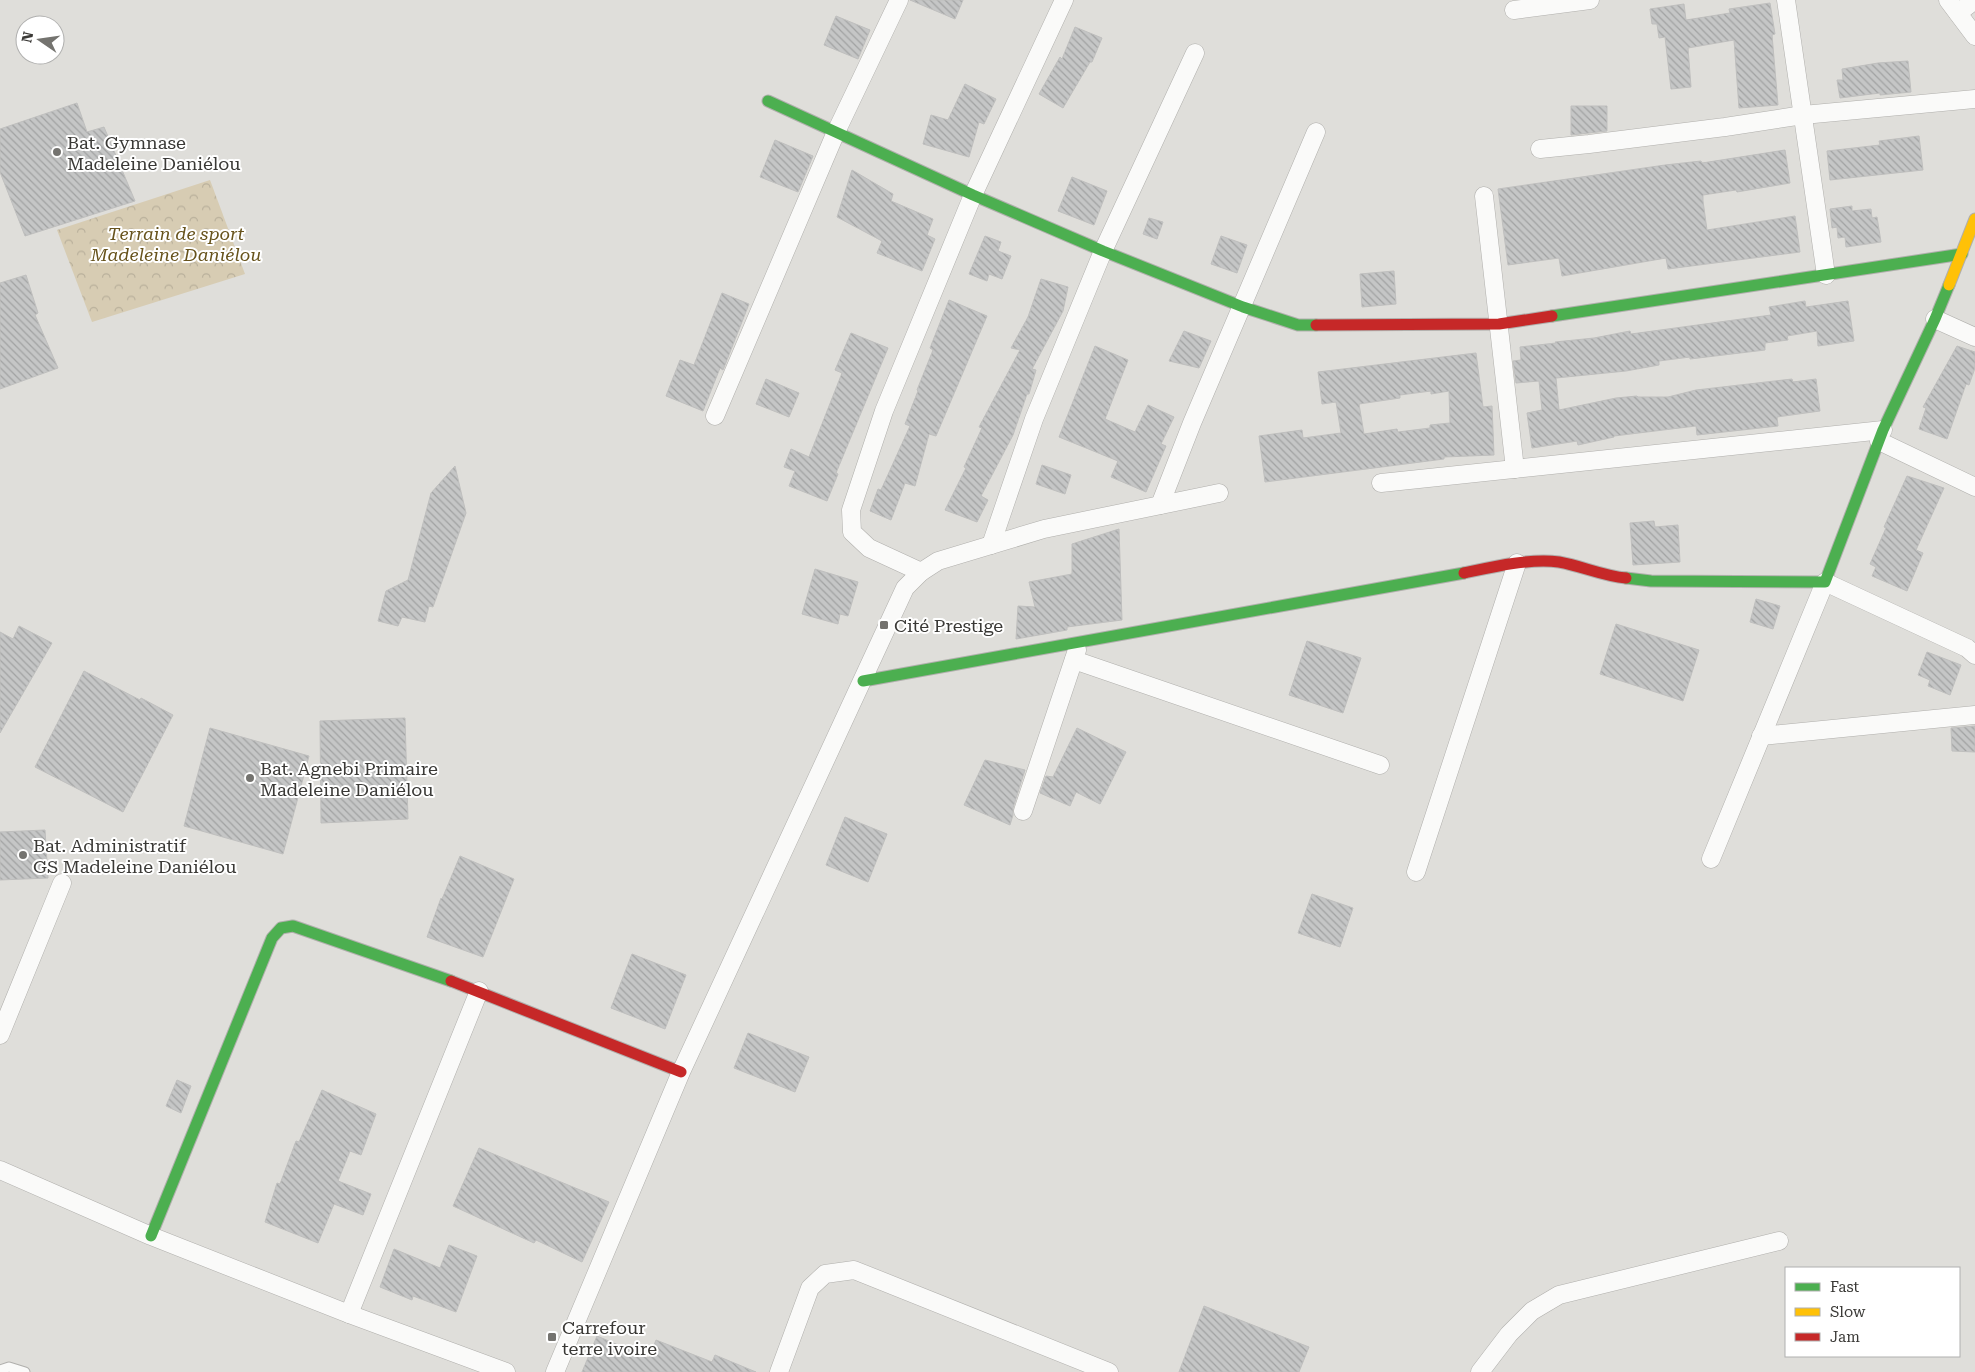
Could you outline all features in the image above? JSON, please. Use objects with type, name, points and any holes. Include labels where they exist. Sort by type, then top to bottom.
[{"type":"street","points":[[715,416],[836,132],[899,0]]},
{"type":"street","points":[[921,572],[869,548],[852,532],[851,510],[884,411],[973,195],[1064,0]]},
{"type":"street","points":[[1514,10],[1590,0]]},
{"type":"street","points":[[1786,0],[1826,275]]},
{"type":"street","points":[[1974,0],[1953,7],[1975,36]]},
{"type":"street","points":[[991,544],[1034,419],[1103,251],[1195,53]]},
{"type":"street","points":[[1540,149],[1706,130],[1803,115],[1975,100]]},
{"type":"street","points":[[768,101],[973,195],[1103,251],[1242,308],[1298,325],[1498,324],[1962,254]]},
{"type":"street","points":[[1160,505],[1192,423],[1316,132]]},
{"type":"street","points":[[1484,196],[1515,469]]},
{"type":"street","points":[[1711,859],[1825,582],[1881,436],[1935,319],[1975,218]]},
{"type":"street","points":[[1935,319],[1975,337]]},
{"type":"street","points":[[1381,482],[1881,436],[1975,487]]},
{"type":"street","points":[[555,1372],[681,1072],[905,588],[921,572],[938,561],[991,544],[1044,529],[1219,493]]},
{"type":"street","points":[[863,681],[1517,563],[1558,562],[1614,577],[1651,581],[1825,582],[1968,648],[1975,655]]},
{"type":"street","points":[[1416,872],[1517,563]]},
{"type":"street","points":[[1023,811],[1080,641]]},
{"type":"street","points":[[1074,660],[1380,765]]},
{"type":"street","points":[[1761,736],[1975,715]]},
{"type":"street","points":[[0,1035],[62,883]]},
{"type":"street","points":[[151,1236],[272,938],[280,928],[292,926],[479,991],[681,1072]]},
{"type":"street","points":[[348,1314],[479,991]]},
{"type":"street","points":[[0,1170],[151,1236],[348,1314],[506,1372]]},
{"type":"street","points":[[1480,1372],[1509,1334],[1532,1311],[1559,1295],[1779,1241]]},
{"type":"street","points":[[779,1372],[810,1288],[824,1274],[854,1270],[1110,1372]]},
{"type":"lane","points":[[0,1370],[9,1367],[25,1372]]},
{"type":"green space","name":"Terrain de sport Madeleine Daniélou","points":[[210,180],[245,274],[92,322],[57,230]]},
{"type":"building","points":[[910,0],[963,0],[955,19]]},
{"type":"building","points":[[1770,3],[1775,34],[1772,35],[1778,105],[1739,108],[1734,40],[1688,48],[1691,87],[1671,89],[1665,37],[1659,38],[1657,24],[1652,24],[1650,9],[1684,4],[1686,20],[1730,13],[1729,9]]},
{"type":"building","points":[[836,16],[870,30],[858,59],[824,45]]},
{"type":"building","points":[[1075,27],[1102,38],[1092,62],[1090,62],[1063,108],[1039,94],[1060,57],[1062,59]]},
{"type":"building","points":[[1908,61],[1911,92],[1880,95],[1880,93],[1840,98],[1837,80],[1843,80],[1842,69],[1878,63]]},
{"type":"building","points":[[965,84],[996,99],[984,124],[979,122],[969,157],[923,144],[931,115],[948,120]]},
{"type":"building","name":"Bat. Gymnase Madeleine Daniélou","points":[[77,103],[87,132],[104,127],[135,201],[25,236],[0,172],[0,129]]},
{"type":"building","points":[[1571,106],[1607,106],[1607,131],[1571,135]]},
{"type":"building","points":[[1919,136],[1923,170],[1830,180],[1827,151],[1880,145],[1879,141]]},
{"type":"building","points":[[775,140],[813,156],[798,192],[760,177]]},
{"type":"building","points":[[1785,150],[1790,183],[1737,192],[1736,190],[1703,195],[1707,230],[1795,216],[1800,252],[1668,269],[1666,258],[1562,276],[1559,258],[1508,265],[1498,189],[1665,165],[1701,161],[1702,163]]},
{"type":"building","points":[[852,170],[893,194],[891,201],[933,219],[927,235],[935,239],[922,271],[877,253],[882,241],[837,217]]},
{"type":"building","points":[[1072,177],[1107,191],[1094,225],[1058,211]]},
{"type":"building","points":[[1852,206],[1852,211],[1871,209],[1872,218],[1877,217],[1881,242],[1846,247],[1845,237],[1838,238],[1837,227],[1832,228],[1830,209]]},
{"type":"building","points":[[1149,218],[1163,222],[1157,239],[1143,234]]},
{"type":"building","points":[[985,236],[1001,242],[998,251],[1011,256],[1002,279],[989,274],[987,281],[969,274]]},
{"type":"building","points":[[1221,236],[1247,245],[1237,273],[1211,264]]},
{"type":"building","points":[[1394,271],[1396,304],[1362,307],[1360,274]]},
{"type":"building","points":[[26,275],[38,313],[35,315],[58,368],[0,389],[0,283]]},
{"type":"building","points":[[1041,279],[1068,287],[1063,311],[1032,369],[1036,370],[1029,394],[1027,394],[1013,435],[981,496],[988,500],[977,522],[945,510],[966,468],[964,467],[982,428],[979,427],[1020,350],[1011,348],[1028,317]]},
{"type":"building","points":[[722,293],[749,304],[723,370],[720,368],[703,411],[666,396],[680,360],[694,365]]},
{"type":"building","points":[[949,300],[987,316],[936,436],[929,434],[915,486],[905,483],[891,520],[870,511],[878,489],[881,490],[910,426],[905,424],[933,350],[930,348]]},
{"type":"building","points":[[1805,301],[1806,307],[1848,301],[1854,341],[1818,346],[1817,331],[1787,336],[1788,340],[1765,343],[1765,350],[1659,361],[1659,365],[1626,371],[1556,378],[1559,410],[1616,398],[1637,396],[1668,397],[1696,390],[1792,379],[1793,382],[1816,379],[1820,411],[1777,417],[1778,426],[1697,435],[1696,426],[1614,436],[1578,445],[1577,441],[1532,448],[1527,413],[1542,410],[1539,381],[1516,383],[1513,361],[1521,360],[1520,347],[1594,338],[1630,331],[1631,334],[1771,315],[1769,307]]},
{"type":"building","points":[[1184,331],[1211,341],[1199,368],[1169,361]]},
{"type":"building","points":[[851,333],[888,348],[836,473],[838,474],[827,501],[789,486],[795,471],[784,467],[791,449],[809,457],[842,373],[835,370]]},
{"type":"building","points":[[1095,346],[1128,360],[1105,419],[1135,432],[1148,405],[1174,417],[1161,444],[1166,446],[1146,492],[1111,477],[1118,461],[1059,437]]},
{"type":"building","points":[[1957,346],[1975,352],[1975,368],[1969,385],[1966,384],[1947,439],[1919,429],[1926,408],[1923,407]]},
{"type":"building","points":[[1476,353],[1483,407],[1492,406],[1494,455],[1444,457],[1444,459],[1265,482],[1259,436],[1302,430],[1303,438],[1341,433],[1336,402],[1322,404],[1318,372]],"holes":[[[1431,391],[1431,394],[1449,391],[1450,423],[1430,425],[1430,428],[1398,432],[1397,429],[1364,434],[1359,404],[1400,398],[1400,395]]]},
{"type":"building","points":[[766,379],[799,393],[789,417],[756,404]]},
{"type":"building","points":[[1042,465],[1071,475],[1065,494],[1036,484]]},
{"type":"building","points":[[455,466],[466,513],[433,607],[429,606],[425,622],[402,617],[398,626],[378,621],[386,591],[408,580],[431,493]]},
{"type":"building","points":[[1907,476],[1944,488],[1916,550],[1923,553],[1907,591],[1872,576],[1876,567],[1870,564]]},
{"type":"building","points":[[1654,521],[1655,527],[1678,525],[1680,562],[1633,565],[1630,523]]},
{"type":"building","points":[[1119,529],[1122,620],[1067,627],[1067,630],[1016,639],[1018,606],[1035,607],[1029,582],[1072,574],[1072,544]]},
{"type":"building","points":[[815,569],[858,582],[848,616],[840,614],[838,624],[802,614]]},
{"type":"building","points":[[1756,599],[1780,606],[1773,629],[1750,622]]},
{"type":"building","points":[[1616,624],[1699,650],[1683,701],[1600,674]]},
{"type":"building","points":[[19,626],[52,643],[0,733],[0,632],[13,639]]},
{"type":"building","points":[[1307,641],[1361,658],[1343,713],[1289,695]]},
{"type":"building","points":[[1927,652],[1961,665],[1950,695],[1928,686],[1930,680],[1918,675]]},
{"type":"building","points":[[84,671],[173,715],[123,812],[35,767]]},
{"type":"building","points":[[405,718],[408,819],[321,823],[320,721]]},
{"type":"building","points":[[1975,726],[1975,752],[1952,751],[1951,728]]},
{"type":"building","name":"Bat. Agnebi Primaire Madeleine Daniélou","points":[[210,728],[309,756],[283,854],[184,826]]},
{"type":"building","points":[[1077,728],[1126,752],[1100,804],[1076,792],[1070,806],[1040,793],[1046,776],[1053,777]]},
{"type":"building","points":[[985,760],[1025,770],[1013,808],[1010,825],[964,805]]},
{"type":"building","points":[[845,817],[887,834],[868,882],[826,865]]},
{"type":"building","name":"Bat. Administratif GS Madeleine Daniélou","points":[[45,830],[48,878],[0,880],[0,832]]},
{"type":"building","points":[[460,856],[514,879],[483,957],[427,937],[441,898]]},
{"type":"building","points":[[1312,894],[1353,908],[1340,947],[1298,933]]},
{"type":"building","points":[[632,954],[686,975],[665,1029],[611,1008]]},
{"type":"building","points":[[748,1033],[809,1057],[795,1092],[734,1068]]},
{"type":"building","points":[[177,1080],[191,1086],[181,1113],[166,1106]]},
{"type":"building","points":[[322,1090],[376,1114],[361,1155],[350,1151],[338,1181],[371,1194],[363,1215],[334,1204],[318,1243],[265,1222],[277,1183],[280,1184],[296,1141],[299,1142]]},
{"type":"building","points":[[479,1148],[609,1202],[582,1262],[536,1240],[534,1243],[453,1206]]},
{"type":"building","points":[[449,1245],[477,1256],[456,1312],[413,1296],[412,1300],[380,1287],[394,1249],[440,1268]]},
{"type":"building","points":[[1204,1306],[1309,1347],[1299,1372],[1179,1372]]},
{"type":"building","points":[[597,1336],[649,1358],[656,1340],[712,1362],[715,1355],[756,1372],[582,1372]]},
{"type":"traffic: fast","points":[[768,101],[973,195],[1103,251],[1243,307],[1298,325],[1316,325]]},
{"type":"traffic: fast","points":[[1552,316],[1962,254]]},
{"type":"traffic: fast","points":[[1626,578],[1651,581],[1825,582],[1883,430],[1949,285]]},
{"type":"traffic: fast","points":[[863,681],[1464,573]]},
{"type":"traffic: fast","points":[[151,1236],[272,938],[281,928],[293,926],[451,981]]},
{"type":"traffic: slow","points":[[1949,285],[1975,219]]},
{"type":"traffic: jam","points":[[1316,325],[1499,324],[1552,316]]},
{"type":"traffic: jam","points":[[1464,573],[1511,564],[1548,561],[1626,578]]},
{"type":"traffic: jam","points":[[451,981],[681,1072]]},
{"type":"place","name":"Bat. Gymnase Madeleine Daniélou","points":[[57,152]]},
{"type":"place","name":"Cité Prestige","points":[[884,625]]},
{"type":"place","name":"Bat. Agnebi Primaire Madeleine Daniélou","points":[[250,778]]},
{"type":"place","name":"Bat. Administratif GS Madeleine Daniélou","points":[[23,855]]},
{"type":"place","name":"Carrefour terre ivoire","points":[[552,1337]]}]
